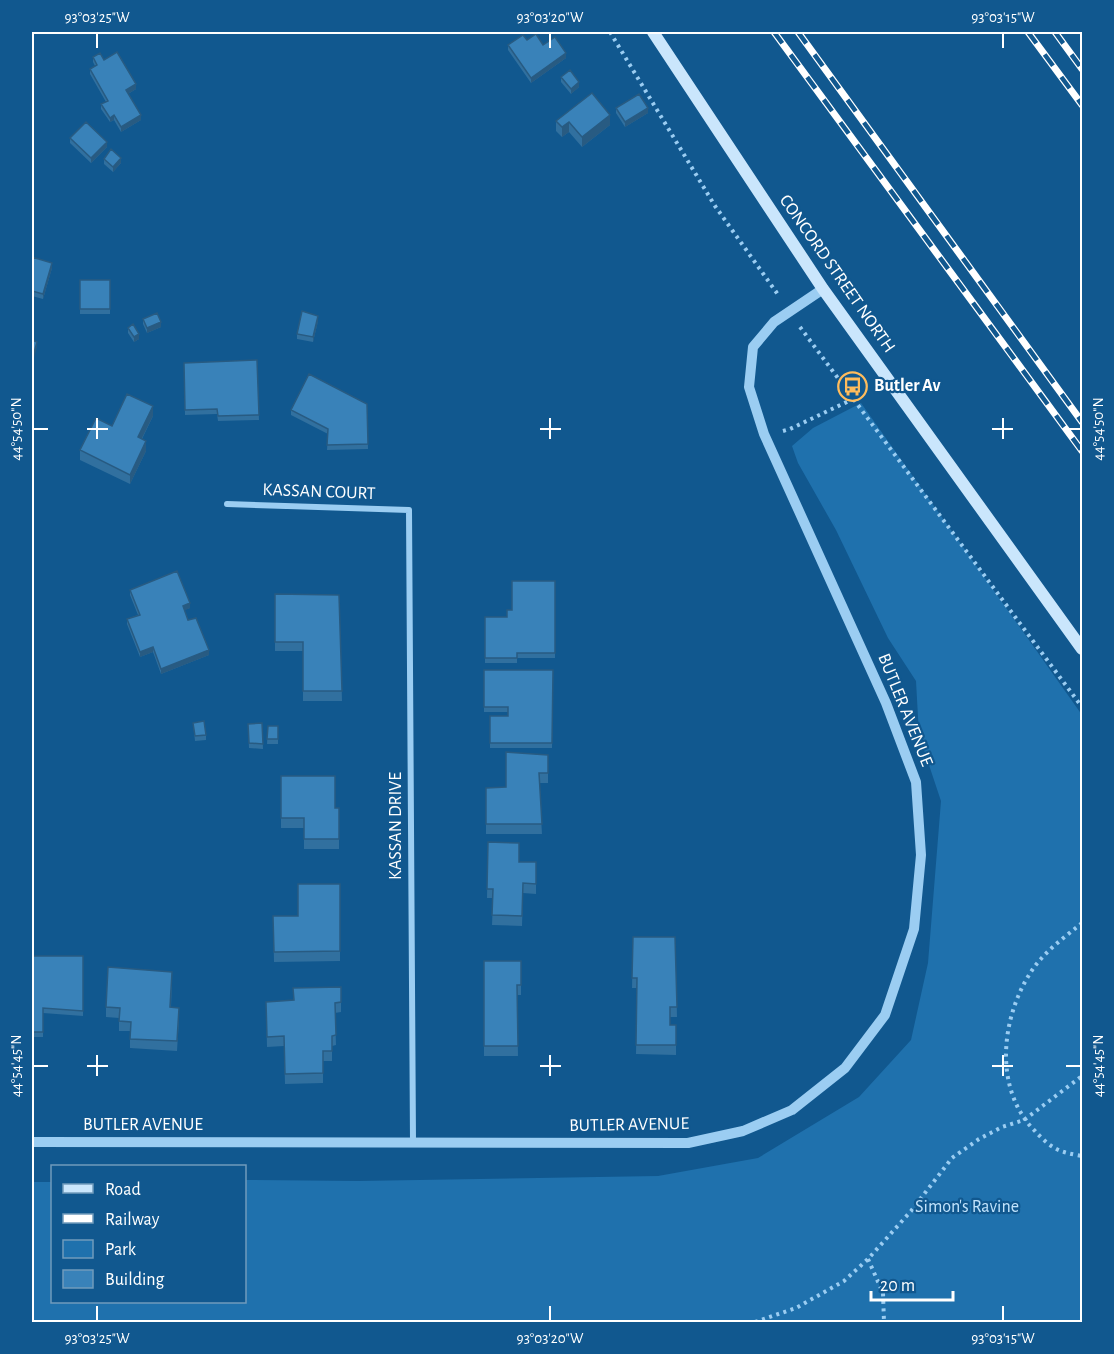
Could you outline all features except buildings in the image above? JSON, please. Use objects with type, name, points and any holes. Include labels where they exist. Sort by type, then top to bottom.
[{"type":"main road","name":"CONCORD STREET NORTH","points":[[653,32],[823,290],[1083,649]]},
{"type":"street","name":"BUTLER AVENUE","points":[[32,1142],[688,1143],[743,1131],[792,1110],[845,1068],[885,1015],[914,929],[921,855],[916,782],[886,703],[764,435],[750,387],[753,347],[774,322],[823,290]]},
{"type":"street","name":"KASSAN COURT","points":[[227,504],[410,510]]},
{"type":"street","name":"KASSAN DRIVE","points":[[410,510],[413,1142]]},
{"type":"path","points":[[610,32],[715,206],[789,312],[1083,707]]},
{"type":"path","points":[[790,429],[853,399]]},
{"type":"path","points":[[1083,923],[1061,939],[1035,966],[1010,1019],[1005,1059],[1013,1101],[1024,1120],[1046,1142],[1063,1152],[1083,1156]]},
{"type":"path","points":[[754,1323],[796,1308],[844,1281],[868,1259],[911,1211],[952,1158],[979,1139],[1002,1127],[1024,1120],[1083,1076]]},
{"type":"path","points":[[868,1259],[883,1293],[884,1323]]},
{"type":"green space","name":"Simon's Ravine","points":[[861,403],[1082,715],[1082,1322],[32,1322],[32,1182],[51,1182],[51,1303],[246,1303],[246,1180],[358,1181],[658,1176],[758,1158],[859,1097],[911,1040],[928,963],[941,801],[919,735],[916,681],[888,638],[836,530],[798,463],[792,446],[813,428]]},
{"type":"railway","points":[[774,32],[1082,451]]},
{"type":"railway","points":[[798,32],[1082,422]]},
{"type":"railway","points":[[1028,32],[1082,105]]},
{"type":"railway","points":[[1055,32],[1082,69]]},
{"type":"place","name":"Butler Av","points":[[853,386]]}]
